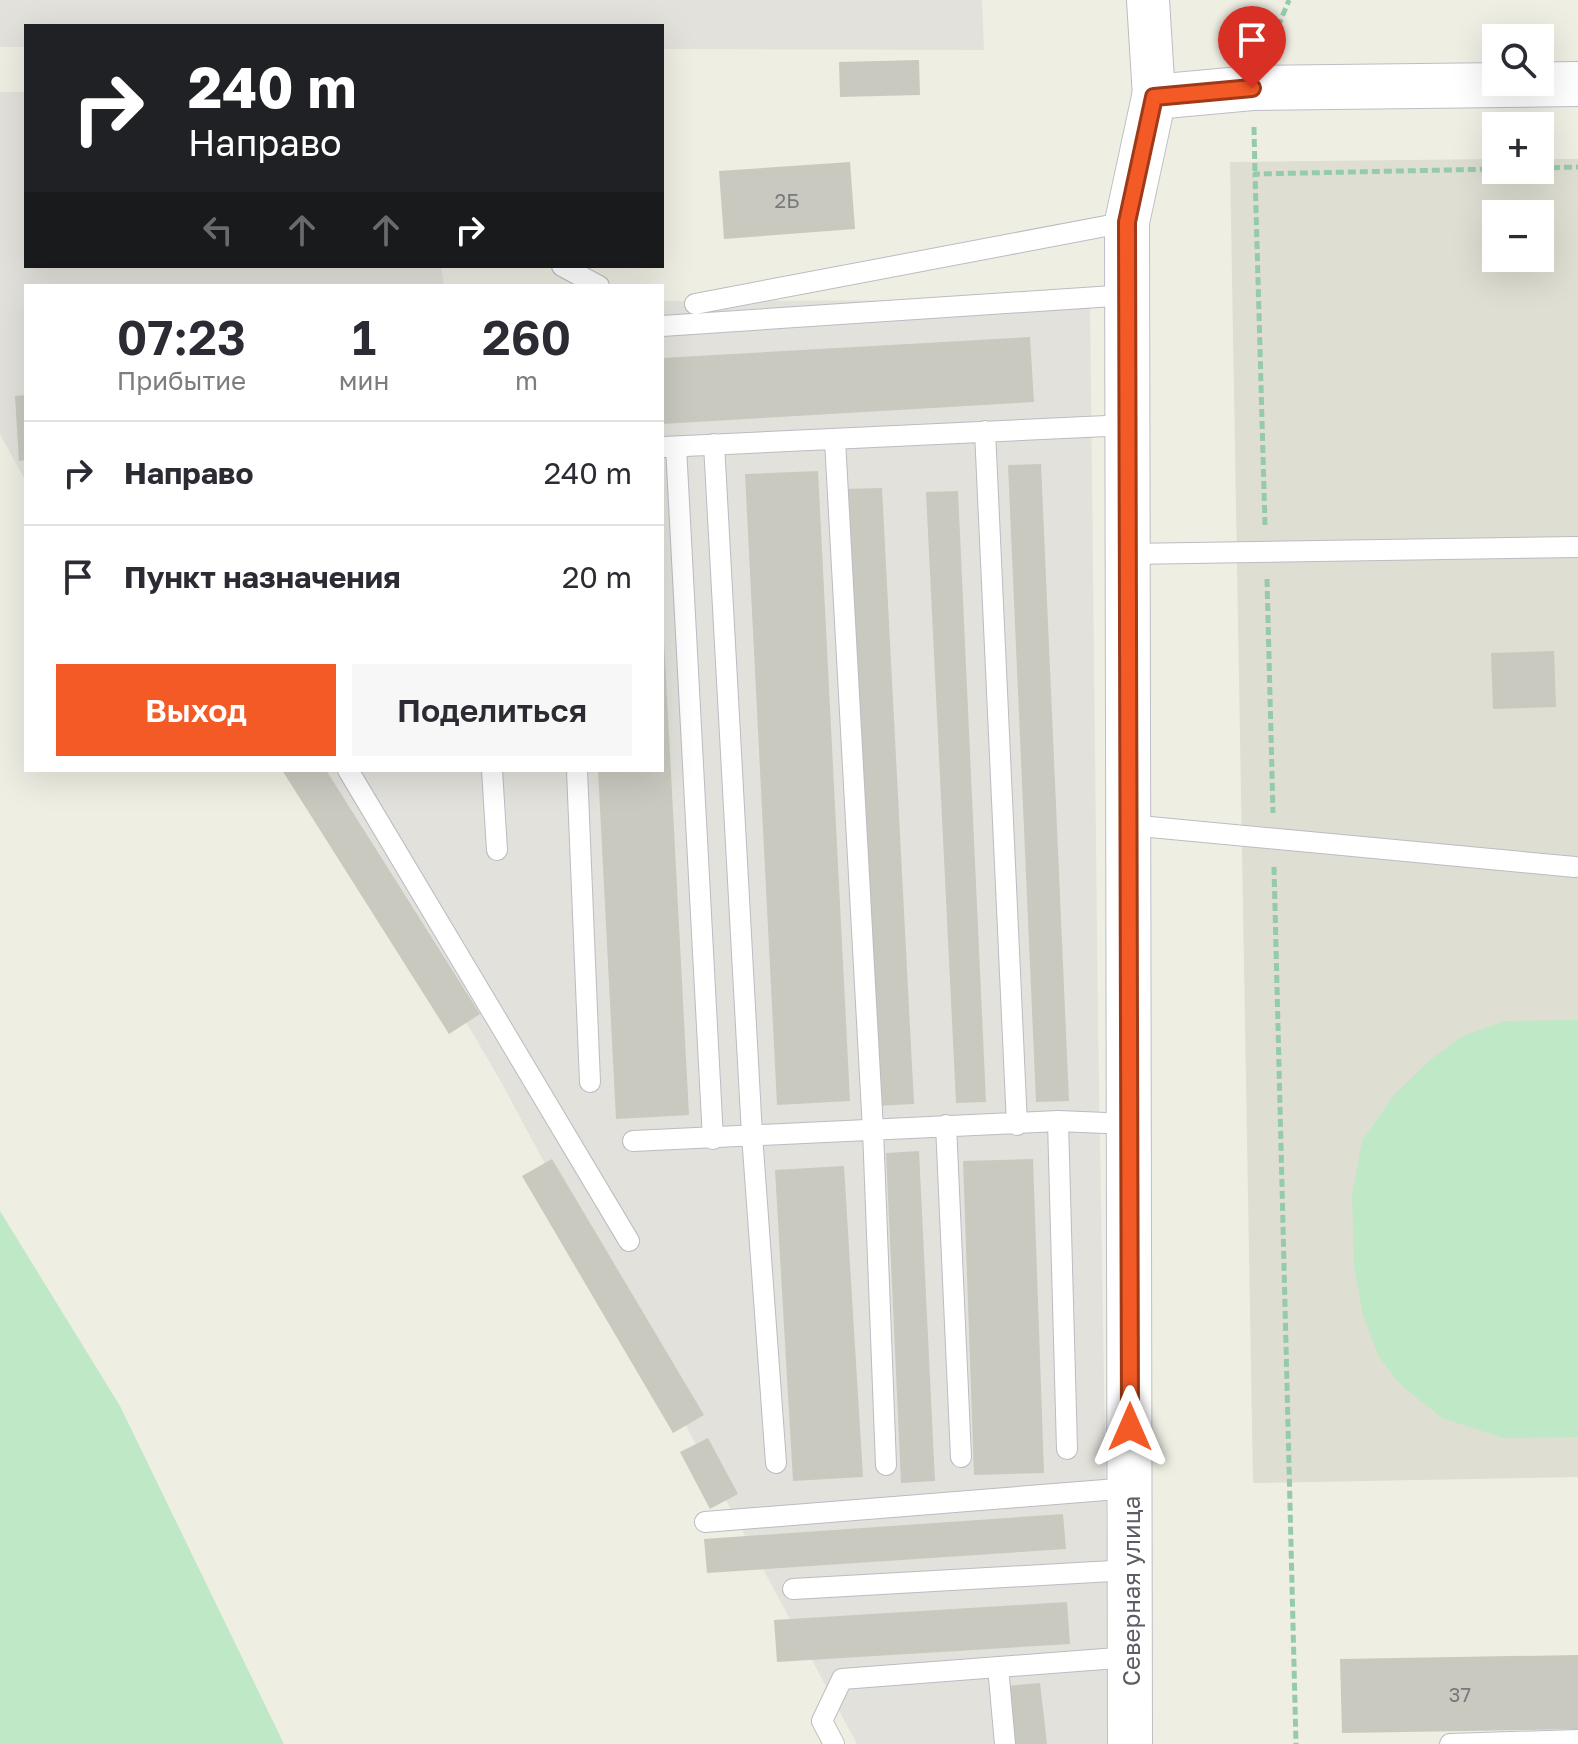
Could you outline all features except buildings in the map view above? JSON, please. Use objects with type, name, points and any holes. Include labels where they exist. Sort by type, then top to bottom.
[{"type":"street","points":[[1148,0],[1154,97],[1252,88],[1578,84]]},
{"type":"street","name":"Северная улица","points":[[1130,1744],[1127,222],[1154,97]]},
{"type":"lane","points":[[695,304],[1127,222]]},
{"type":"lane","points":[[566,268],[595,284]]},
{"type":"lane","points":[[665,324],[1128,295]]},
{"type":"lane","points":[[713,1139],[669,447],[1128,425]]},
{"type":"lane","points":[[985,431],[1017,1125]]},
{"type":"lane","points":[[835,440],[873,1130],[886,1465]]},
{"type":"lane","points":[[714,444],[752,1135],[776,1463]]},
{"type":"lane","points":[[1128,554],[1578,547]]},
{"type":"lane","points":[[349,772],[629,1241]]},
{"type":"lane","points":[[492,772],[497,850]]},
{"type":"lane","points":[[577,772],[590,1082]]},
{"type":"lane","points":[[1129,825],[1575,867]]},
{"type":"lane","points":[[1058,1121],[1067,1449]]},
{"type":"lane","points":[[633,1141],[1058,1121],[1129,1124]]},
{"type":"lane","points":[[946,1125],[961,1457]]},
{"type":"lane","points":[[705,1522],[1130,1488]]},
{"type":"lane","points":[[793,1589],[1130,1570]]},
{"type":"lane","points":[[834,1744],[822,1721],[842,1679],[1130,1657]]},
{"type":"lane","points":[[998,1667],[1005,1744]]},
{"type":"lane","points":[[1450,1744],[1578,1740]]},
{"type":"path","points":[[1554,168],[1578,167]]},
{"type":"shaded area","points":[[0,0],[982,0],[984,50],[664,49],[664,24],[24,24],[24,47],[0,47]]},
{"type":"shaded area","points":[[0,92],[24,92],[24,268],[441,268],[444,284],[24,284],[24,478],[0,434]]},
{"type":"shaded area","points":[[1482,159],[1482,184],[1554,184],[1554,159],[1578,159],[1578,1477],[1253,1483],[1230,162]]},
{"type":"shaded area","points":[[1090,300],[1110,1744],[857,1744],[500,1080],[320,772],[664,772],[664,301]]},
{"type":"green space","points":[[1578,1020],[1578,1437],[1504,1438],[1442,1418],[1400,1384],[1379,1357],[1363,1315],[1354,1265],[1352,1195],[1362,1141],[1394,1095],[1430,1060],[1463,1036],[1505,1021]]},
{"type":"green space","points":[[0,1211],[120,1406],[284,1744],[0,1744]]},
{"type":"route","points":[[1130,1427],[1127,222],[1154,97],[1252,88]]}]
